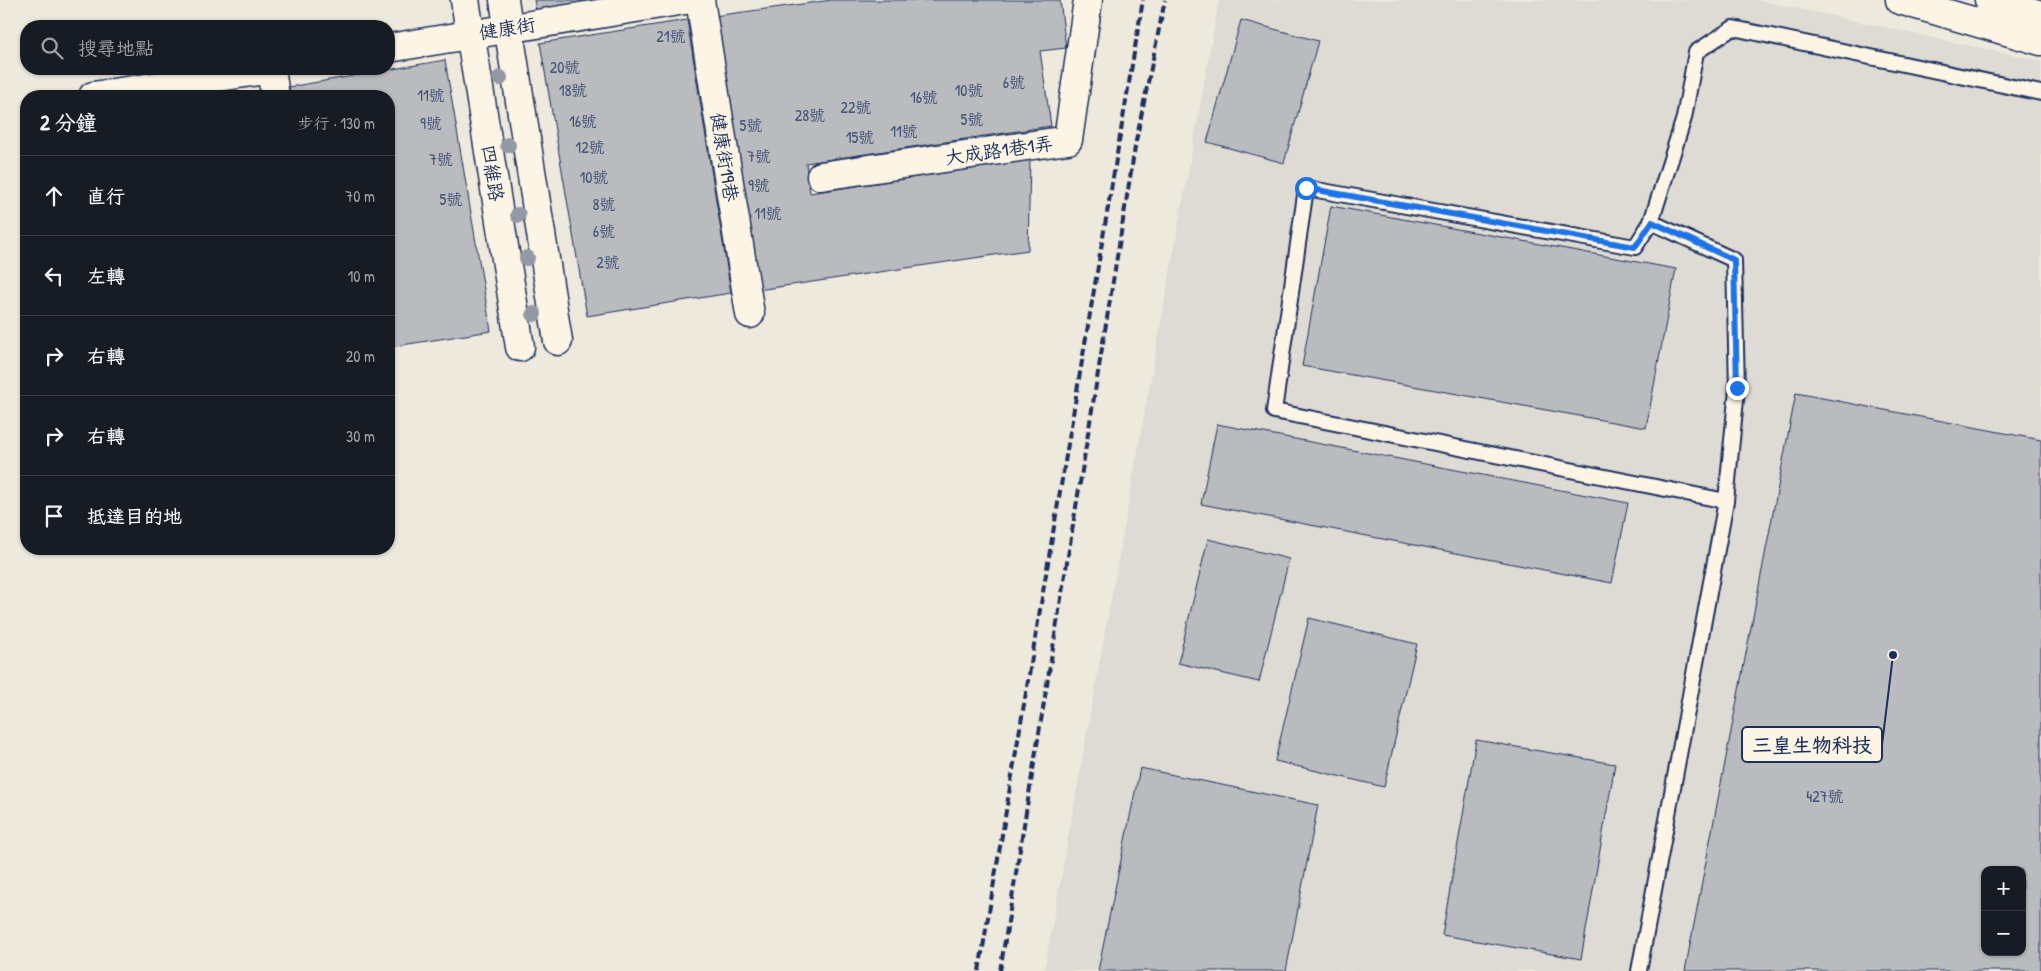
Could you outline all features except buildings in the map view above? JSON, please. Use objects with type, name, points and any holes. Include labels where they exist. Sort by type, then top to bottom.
[{"type":"street","name":"四維路","points":[[465,0],[520,347]]},
{"type":"street","name":"四維路","points":[[504,0],[558,341]]},
{"type":"street","name":"健康街","points":[[395,47],[685,0]]},
{"type":"street","name":"健康街19巷","points":[[700,0],[750,314]]},
{"type":"street","name":"大成路1巷1弄","points":[[821,176],[1068,140],[1088,0]]},
{"type":"street","points":[[1900,0],[2041,41]]},
{"type":"street","points":[[1988,0],[2041,15]]},
{"type":"street","points":[[133,90],[231,75]]},
{"type":"street","points":[[272,75],[274,90]]},
{"type":"lane","points":[[1726,501],[1274,411],[1306,188],[1635,247],[1652,222],[1684,118],[1696,52],[1733,28],[2041,93]]},
{"type":"lane","points":[[1638,971],[1726,501],[1737,388],[1734,260],[1652,222]]},
{"type":"shaded area","points":[[1219,0],[1758,0],[2041,61],[2041,971],[1044,971]]},
{"type":"railway","points":[[979,971],[1143,0]]},
{"type":"railway","points":[[1000,971],[1136,141],[1165,0]]},
{"type":"place","name":"三皇生物科技","points":[[1893,655]]},
{"type":"route","points":[[1306,188],[1635,247],[1652,222],[1734,260],[1737,388]]}]
